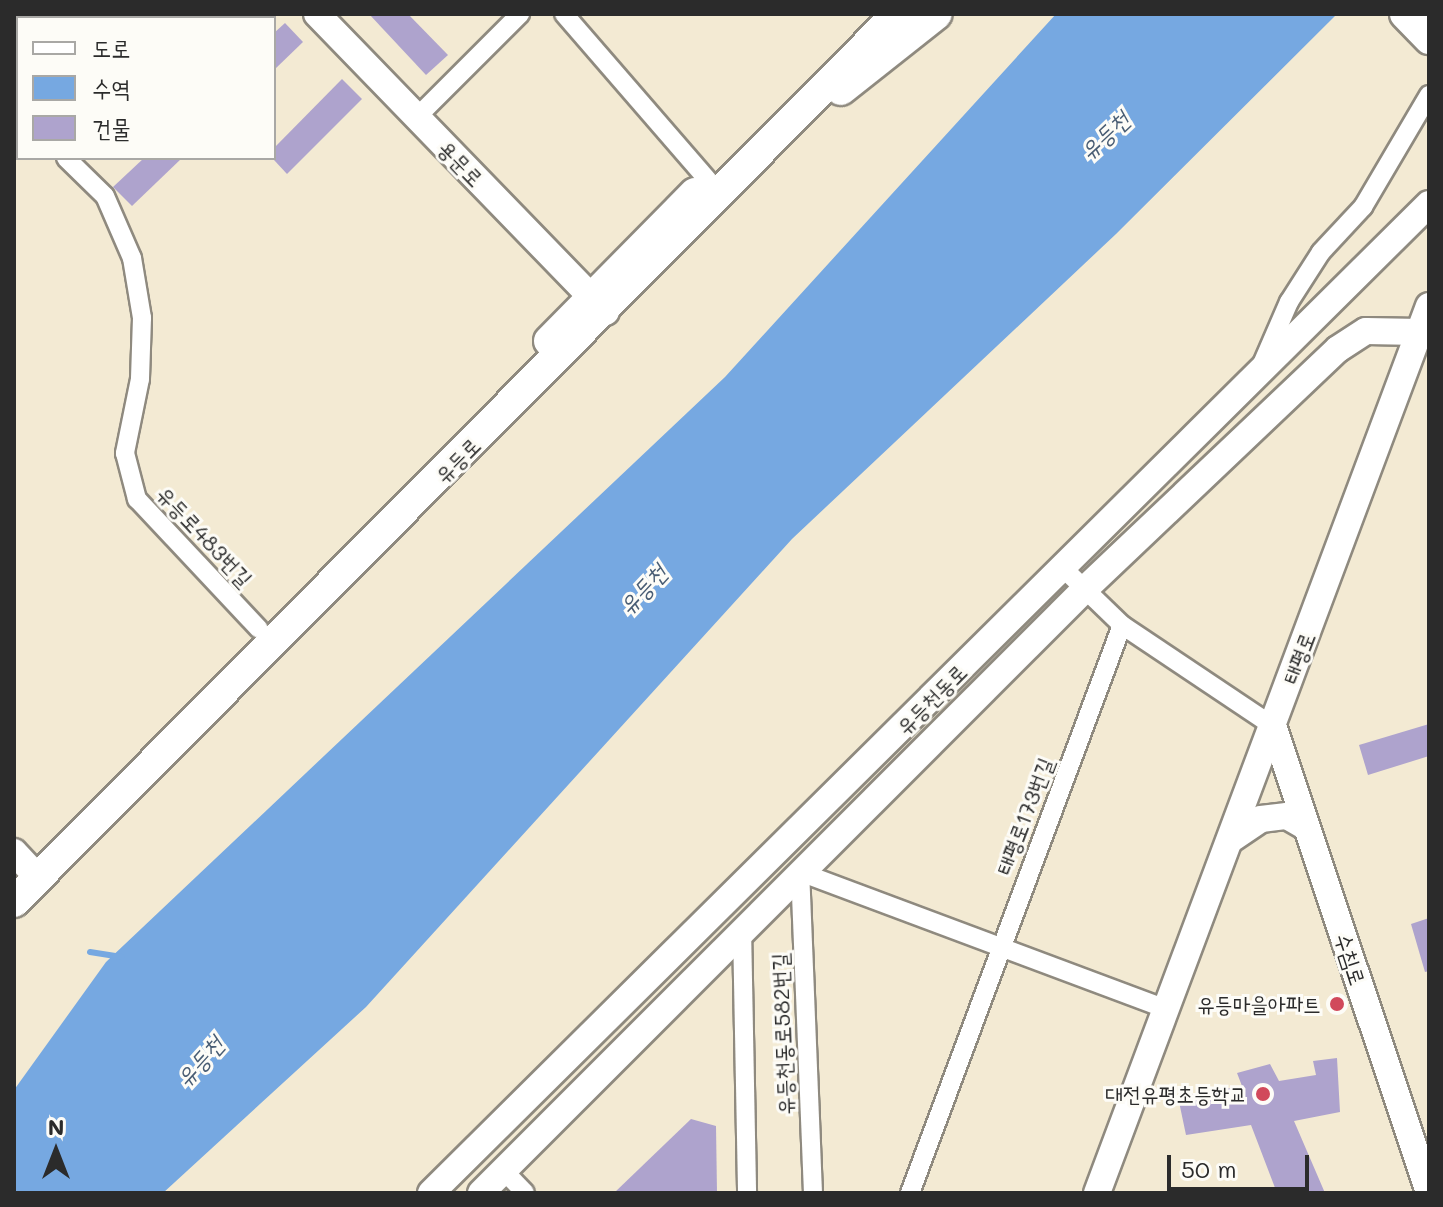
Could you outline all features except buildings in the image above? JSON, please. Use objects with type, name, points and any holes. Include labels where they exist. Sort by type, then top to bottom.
[{"type":"main road","name":"용문로","points":[[317,14],[598,304]]},
{"type":"main road","name":"유등로","points":[[23,866],[598,304],[708,180],[869,14]]},
{"type":"main road","name":"유등로","points":[[14,902],[23,866],[259,629],[801,113],[897,14]]},
{"type":"main road","points":[[801,113],[861,79],[937,14]]},
{"type":"main road","points":[[1405,14],[1429,39]]},
{"type":"main road","name":"유등천동로","points":[[431,1193],[1429,204]]},
{"type":"main road","name":"태평로","points":[[1097,1193],[1429,306]]},
{"type":"main road","name":"유등천동로","points":[[481,1193],[742,928],[1086,588],[1338,349],[1366,331],[1420,332]]},
{"type":"main road","name":"수침로","points":[[1273,726],[1429,1193]]},
{"type":"main road","points":[[1230,840],[1261,819],[1287,816],[1306,827]]},
{"type":"street","points":[[417,117],[520,14]]},
{"type":"street","points":[[564,14],[708,180]]},
{"type":"street","points":[[1258,374],[1289,302],[1321,252],[1363,207],[1429,95]]},
{"type":"street","name":"유등로483번길","points":[[68,160],[105,196],[132,258],[142,318],[140,379],[125,453],[137,499],[259,629]]},
{"type":"street","points":[[1063,568],[1122,625],[1273,726]]},
{"type":"street","name":"태평로173번길","points":[[910,1193],[1122,625]]},
{"type":"street","points":[[800,872],[1166,1009]]},
{"type":"street","name":"유등천동로582번길","points":[[800,872],[813,1193]]},
{"type":"street","points":[[742,928],[747,1193]]},
{"type":"street","points":[[504,1171],[525,1193]]},
{"type":"water","name":"유등천","points":[[1056,14],[1337,14],[1116,234],[792,539],[366,1007],[163,1193],[14,1193],[14,1090],[106,962],[725,377]]},
{"type":"waterway","points":[[90,952],[122,957]]},
{"type":"place","name":"유등마을아파트","points":[[1337,1004]]},
{"type":"place","name":"대전유평초등학교","points":[[1263,1094]]}]
